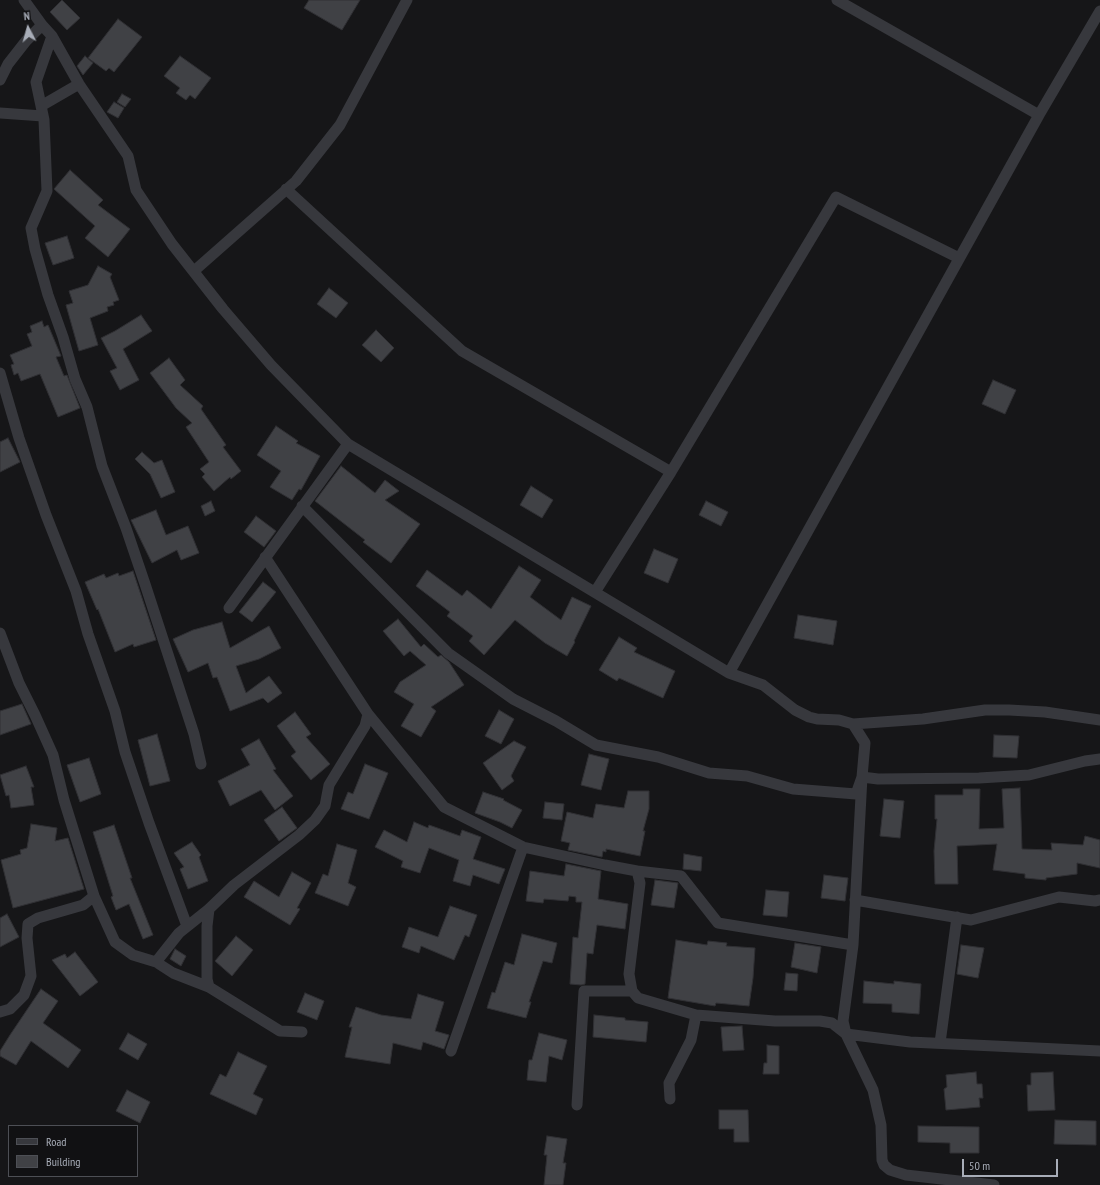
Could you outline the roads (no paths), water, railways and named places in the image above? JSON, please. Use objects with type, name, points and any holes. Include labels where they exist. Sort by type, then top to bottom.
[{"type":"street","points":[[194,271],[296,181],[340,125],[408,0]]},
{"type":"street","points":[[837,0],[1039,115]]},
{"type":"street","points":[[29,2],[42,25],[52,36],[79,84],[128,156],[136,190],[172,244],[223,309],[270,365],[348,444],[729,673],[763,685],[795,710],[817,719],[839,720],[853,724],[916,719],[985,710],[1009,710],[1045,712],[1100,720]]},
{"type":"street","points":[[729,673],[1039,115],[1100,11]]},
{"type":"street","points":[[0,80],[8,64],[26,41],[42,25]]},
{"type":"street","points":[[52,36],[36,82],[42,111],[47,190],[31,228],[35,249],[75,379],[87,407],[102,466],[146,584],[194,734],[201,764]]},
{"type":"street","points":[[0,113],[42,111],[79,84]]},
{"type":"street","points":[[286,189],[462,351],[671,472]]},
{"type":"street","points":[[595,592],[671,472],[836,197],[959,258]]},
{"type":"street","points":[[0,373],[19,438],[46,515],[76,591],[88,634],[115,712],[125,752],[149,824],[187,926]]},
{"type":"street","points":[[229,608],[348,444]]},
{"type":"street","points":[[302,506],[448,653],[513,699],[556,721],[596,745],[658,757],[709,773],[747,776],[793,789],[856,794],[862,777]]},
{"type":"street","points":[[265,557],[368,714],[444,807],[523,846],[605,865],[637,871],[681,876],[718,923],[853,945]]},
{"type":"street","points":[[0,633],[19,683],[53,756],[64,800],[94,896],[116,942],[133,955],[156,962],[174,973],[209,987],[280,1031],[302,1032]]},
{"type":"street","points":[[156,962],[166,948],[187,926],[209,909],[234,885],[299,835],[314,820],[325,806],[329,785],[365,726],[368,714]]},
{"type":"street","points":[[853,724],[865,743],[853,945],[843,1021],[846,1034],[873,1090],[881,1125],[882,1160],[884,1165],[890,1170],[906,1175],[994,1185]]},
{"type":"street","points":[[862,777],[878,779],[979,778],[1029,775],[1085,761],[1100,760]]},
{"type":"street","points":[[452,1051],[523,846]]},
{"type":"street","points":[[637,871],[640,883],[629,974],[632,991],[638,998],[696,1014],[775,1021],[820,1021],[832,1023],[846,1034],[910,1042],[1100,1051]]},
{"type":"street","points":[[0,1012],[10,1009],[24,995],[31,976],[27,938],[28,924],[38,918],[83,904],[94,896]]},
{"type":"street","points":[[855,900],[971,920],[1059,897],[1095,901],[1100,900]]},
{"type":"street","points":[[209,909],[207,926],[207,979],[209,987]]},
{"type":"street","points":[[940,1043],[957,917]]},
{"type":"street","points":[[577,1105],[584,991],[632,991]]},
{"type":"street","points":[[670,1098],[669,1083],[691,1040],[696,1014]]}]
